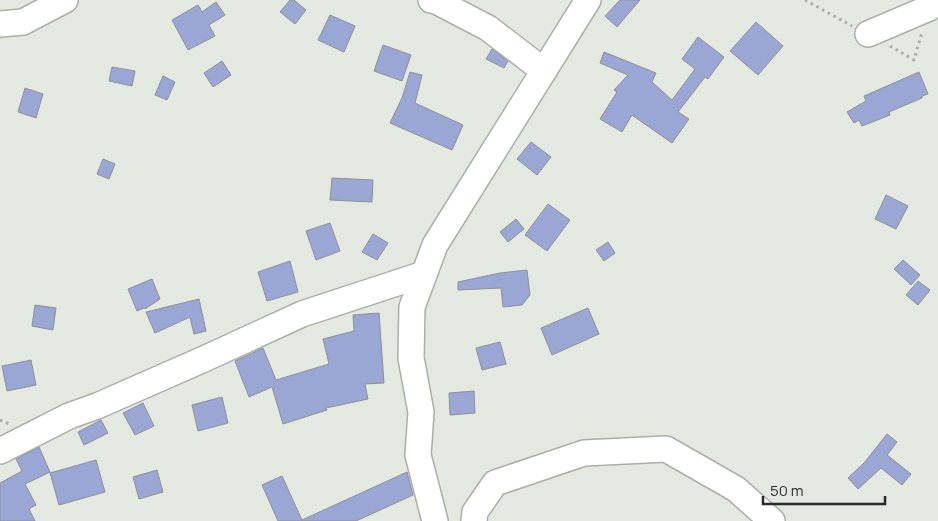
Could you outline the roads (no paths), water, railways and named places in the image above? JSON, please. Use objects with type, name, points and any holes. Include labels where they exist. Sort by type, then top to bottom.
[{"type":"street","points":[[0,24],[23,22],[65,0]]},
{"type":"street","points":[[431,0],[488,28],[544,71]]},
{"type":"street","points":[[435,521],[418,456],[421,412],[411,358],[412,308],[435,245],[588,0]]},
{"type":"street","points":[[868,34],[929,8]]},
{"type":"street","points":[[0,451],[69,416],[97,406],[302,314],[424,274]]},
{"type":"street","points":[[474,521],[475,512],[495,483],[584,452],[666,449],[736,489],[772,521]]}]
